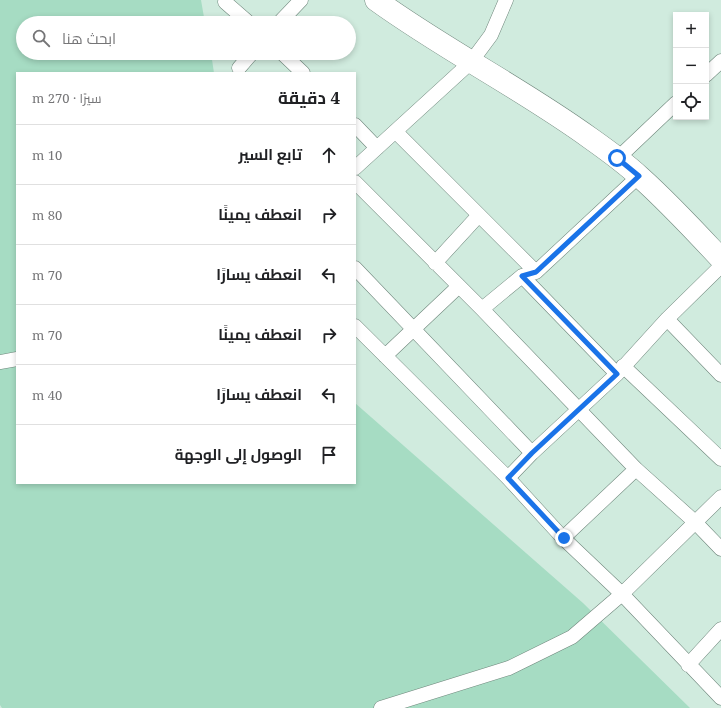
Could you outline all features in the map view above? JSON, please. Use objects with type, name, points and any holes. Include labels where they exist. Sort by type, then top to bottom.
[{"type":"main road","points":[[376,0],[471,62],[553,112],[617,158],[639,176],[680,216],[721,260]]},
{"type":"street","points":[[285,16],[300,0]]},
{"type":"street","points":[[356,167],[471,62],[490,35],[506,0]]},
{"type":"street","points":[[225,2],[241,16]]},
{"type":"street","points":[[239,68],[246,60]]},
{"type":"street","points":[[289,60],[302,72]]},
{"type":"street","points":[[709,72],[721,61]]},
{"type":"street","points":[[617,158],[673,106]]},
{"type":"street","points":[[356,126],[377,148]]},
{"type":"street","points":[[396,132],[536,272]]},
{"type":"street","points":[[482,310],[522,276],[536,272],[639,176]]},
{"type":"street","points":[[356,183],[459,286],[636,469],[695,522],[721,549]]},
{"type":"street","points":[[435,263],[479,215]]},
{"type":"street","points":[[508,478],[532,453],[620,370],[667,319],[721,266]]},
{"type":"street","points":[[356,269],[532,453]]},
{"type":"street","points":[[522,276],[620,370],[721,459]]},
{"type":"street","points":[[385,356],[459,286]]},
{"type":"street","points":[[667,319],[721,375]]},
{"type":"street","points":[[356,327],[508,478],[564,538],[622,594],[721,698]]},
{"type":"street","points":[[0,362],[16,359]]},
{"type":"street","points":[[564,538],[636,469]]},
{"type":"street","points":[[381,708],[509,668],[572,637],[622,594],[721,497]]},
{"type":"street","points":[[688,665],[719,635]]},
{"type":"green space","points":[[0,0],[201,0],[204,16],[16,16],[16,60],[212,60],[214,72],[16,72],[16,484],[356,484],[356,404],[583,603],[690,708],[2,708],[0,705]]},
{"type":"route","points":[[564,538],[508,478],[532,453],[617,374],[522,276],[536,272],[639,176],[617,158]]}]
